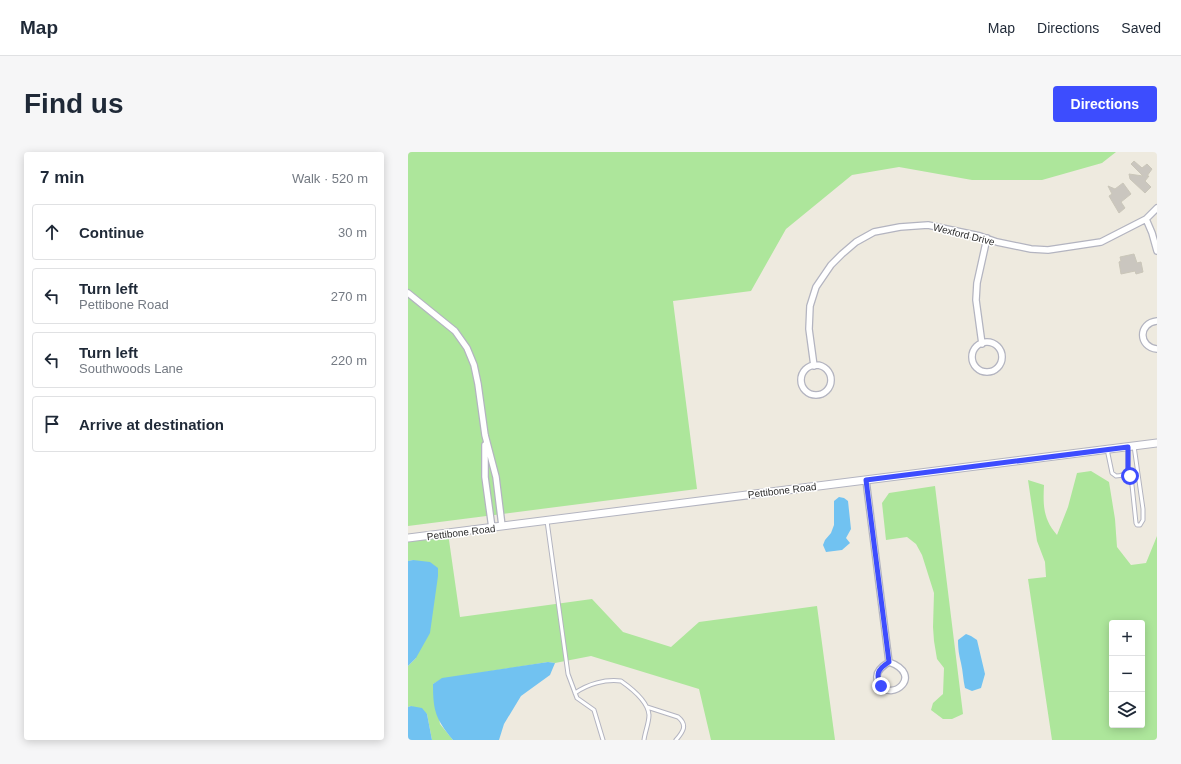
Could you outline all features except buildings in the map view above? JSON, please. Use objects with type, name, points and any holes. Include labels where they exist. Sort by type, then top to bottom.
[{"type":"street","name":"Wexford Drive","points":[[814,366],[809,329],[810,306],[816,287],[831,265],[856,242],[874,232],[900,227],[928,225],[987,238],[996,242],[1031,249],[1048,250],[1101,242],[1146,219],[1157,208]]},
{"type":"street","points":[[1146,219],[1157,251]]},
{"type":"street","points":[[982,344],[976,300],[977,283],[987,238]]},
{"type":"street","points":[[408,293],[455,331],[467,348],[474,366],[478,384],[485,435],[496,477],[502,526]]},
{"type":"street","points":[[1157,321],[1151,322],[1147,325],[1143,337],[1150,348],[1157,349]]},
{"type":"street","points":[[992,343],[1001,354],[1001,363],[990,372],[980,370],[974,364],[972,359],[974,350],[982,344],[992,343]]},
{"type":"street","points":[[814,366],[819,366],[827,371],[830,380],[830,385],[824,393],[814,395],[810,394],[803,388],[801,378],[806,370],[814,366]]},
{"type":"street","points":[[485,435],[485,477],[492,528]]},
{"type":"street","name":"Pettibone Road","points":[[408,538],[1157,443]]},
{"type":"street","points":[[866,480],[889,662]]},
{"type":"street","points":[[889,662],[900,666],[905,674],[905,682],[900,687],[892,691],[886,690],[881,686],[877,678],[878,672],[889,662]]},
{"type":"lane","points":[[1131,446],[1143,509],[1143,520],[1140,526],[1136,523],[1132,485],[1128,470],[1131,446]]},
{"type":"lane","points":[[1107,449],[1110,467],[1114,475],[1122,476],[1128,470]]},
{"type":"lane","points":[[547,521],[568,674],[577,698],[594,710],[603,740]]},
{"type":"lane","points":[[575,693],[583,688],[599,682],[621,681],[642,699],[647,707],[648,715],[644,740]]},
{"type":"lane","points":[[647,707],[678,717],[682,720],[684,728],[676,740]]},
{"type":"green space","points":[[408,152],[1116,152],[1102,163],[1042,180],[972,180],[899,167],[852,175],[786,229],[751,291],[673,301],[697,489],[408,526]]},
{"type":"green space","points":[[1091,471],[1109,482],[1115,519],[1117,547],[1131,565],[1146,563],[1157,536],[1157,740],[1052,740],[1028,579],[1046,577],[1045,562],[1037,541],[1028,480],[1044,485],[1046,517],[1057,535],[1068,507],[1077,473]]},
{"type":"green space","points":[[935,486],[963,714],[952,719],[943,719],[931,710],[933,703],[943,694],[944,668],[937,659],[933,627],[934,593],[922,555],[916,544],[907,537],[886,540],[882,503],[889,493]]},
{"type":"green space","points":[[448,533],[460,617],[592,599],[623,632],[671,647],[699,622],[817,606],[835,740],[711,740],[699,689],[591,656],[555,663],[548,662],[442,679],[433,684],[440,724],[453,740],[432,740],[427,714],[411,706],[408,707],[408,666],[416,658],[413,560],[408,561],[408,538]]},
{"type":"water","points":[[839,497],[848,501],[851,529],[846,538],[850,543],[842,550],[826,552],[823,545],[831,533],[834,525],[834,501]]},
{"type":"water","points":[[413,560],[430,562],[438,568],[438,576],[430,633],[416,658],[408,666],[408,561]]},
{"type":"water","points":[[966,634],[977,640],[985,674],[981,688],[972,691],[965,688],[958,649],[958,640]]},
{"type":"water","points":[[548,662],[555,663],[550,675],[521,696],[504,724],[499,740],[453,740],[439,720],[434,702],[433,684],[442,678]]},
{"type":"water","points":[[411,706],[422,708],[427,714],[432,740],[408,740],[408,707]]},
{"type":"route","points":[[881,686],[877,678],[878,672],[889,662],[866,480],[1128,447],[1128,470],[1130,476]]}]
